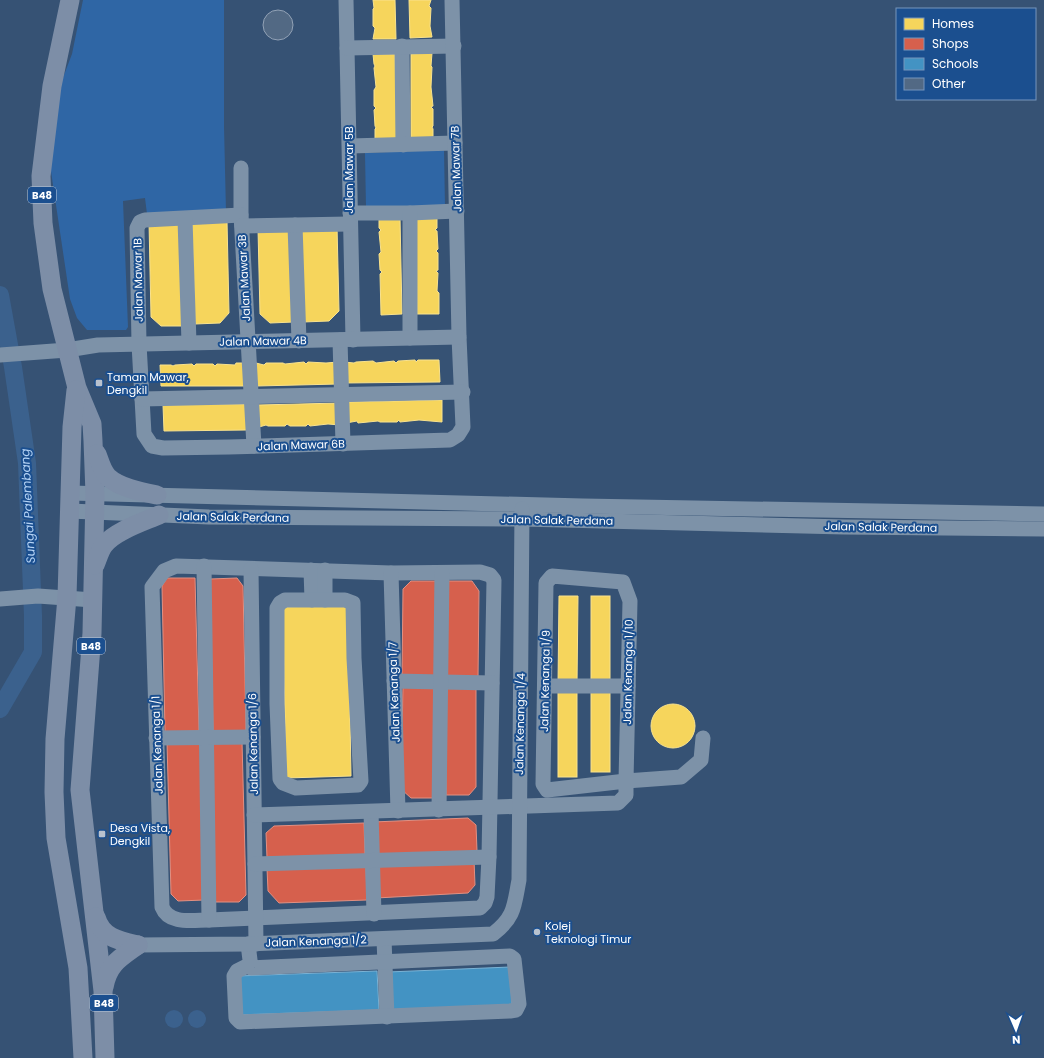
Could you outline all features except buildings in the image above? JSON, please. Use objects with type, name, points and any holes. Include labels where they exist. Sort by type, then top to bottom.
[{"type":"main road","name":"B48","points":[[70,0],[52,86],[41,176],[43,223],[52,289],[76,388],[92,424],[94,503],[93,604],[80,790],[103,991],[105,1058]]},
{"type":"main road","name":"B48","points":[[76,388],[72,427],[67,601],[54,739],[54,792],[56,838],[69,904],[78,968],[83,1058]]},
{"type":"main road","points":[[93,441],[102,467],[108,478],[130,488],[157,495]]},
{"type":"main road","points":[[94,567],[104,545],[114,537],[128,528],[159,515]]},
{"type":"main road","points":[[93,906],[99,927],[111,937],[138,945]]},
{"type":"main road","points":[[103,991],[106,975],[112,964],[138,945]]},
{"type":"street","name":"Jalan Mawar 5B","points":[[343,444],[342,395],[347,340],[350,219],[350,146],[346,0]]},
{"type":"street","name":"Jalan Mawar 7B","points":[[450,440],[458,435],[463,427],[463,392],[459,337],[452,0]]},
{"type":"street","points":[[402,46],[404,145]]},
{"type":"street","points":[[347,48],[454,46]]},
{"type":"street","points":[[350,146],[455,143]]},
{"type":"street","name":"Jalan Mawar 3B","points":[[241,168],[241,221],[254,446]]},
{"type":"street","points":[[189,343],[185,219],[295,225],[410,213],[457,211]]},
{"type":"street","points":[[410,213],[410,338]]},
{"type":"street","name":"Jalan Mawar 1B","points":[[152,446],[144,434],[139,344],[137,228],[140,222],[145,220],[185,219]]},
{"type":"street","points":[[295,225],[299,341]]},
{"type":"street","name":"Jalan Mawar 4B","points":[[8,355],[67,350],[98,345],[459,337]]},
{"type":"street","points":[[142,399],[463,392]]},
{"type":"street","name":"Jalan Mawar 6B","points":[[152,446],[163,448],[450,440]]},
{"type":"street","name":"Jalan Salak Perdana","points":[[94,503],[157,495],[522,512],[934,528],[1044,530]]},
{"type":"street","name":"Jalan Salak Perdana","points":[[70,502],[94,503],[159,515],[296,518],[522,512],[934,511],[1044,514]]},
{"type":"street","points":[[934,511],[934,528]]},
{"type":"street","name":"Jalan Kenanga 1/4","points":[[493,934],[506,924],[515,905],[519,880],[522,512]]},
{"type":"street","name":"Jalan Kenanga 1/1","points":[[204,566],[176,566],[164,570],[152,587],[162,907],[165,914],[171,919],[209,920]]},
{"type":"street","points":[[204,566],[251,568],[391,573],[480,572],[490,575],[494,580],[489,857],[487,897],[485,903],[480,908],[374,914],[209,920],[204,566]]},
{"type":"street","name":"Jalan Kenanga 1/6","points":[[249,965],[255,919],[251,568]]},
{"type":"street","points":[[318,570],[318,600]]},
{"type":"street","name":"Jalan Kenanga 1/7","points":[[391,573],[398,811]]},
{"type":"street","points":[[440,810],[442,573]]},
{"type":"street","name":"Jalan Kenanga 1/9","points":[[590,579],[552,576],[546,583],[543,784],[547,790],[582,786],[626,788]]},
{"type":"street","name":"Jalan Kenanga 1/10","points":[[590,579],[622,582],[630,601],[626,788]]},
{"type":"street","points":[[14,599],[38,599],[93,604]]},
{"type":"street","points":[[285,600],[318,600],[345,600],[353,603],[354,607],[354,658],[360,783],[352,786],[296,788],[283,783],[280,779],[277,704],[277,608],[280,603],[285,600]]},
{"type":"street","points":[[394,681],[492,683]]},
{"type":"street","points":[[545,686],[628,686]]},
{"type":"street","points":[[253,704],[277,704]]},
{"type":"street","points":[[156,738],[253,737]]},
{"type":"street","points":[[254,815],[489,809],[618,803],[626,788],[681,777],[701,760],[703,738]]},
{"type":"street","points":[[371,812],[374,914]]},
{"type":"street","points":[[255,864],[489,857]]},
{"type":"street","name":"Jalan Kenanga 1/2","points":[[138,945],[252,944],[493,934]]},
{"type":"street","points":[[384,939],[387,1017]]},
{"type":"street","points":[[510,956],[514,959],[519,1004],[516,1010],[387,1017],[240,1022],[236,1018],[234,976],[237,971],[249,965],[251,968],[384,963],[510,956]]},
{"type":"shaded area","points":[[83,0],[224,0],[226,212],[147,214],[145,198],[123,201],[128,327],[126,330],[87,330],[77,318],[70,299],[49,158],[61,83],[72,54]]},
{"type":"shaded area","points":[[444,150],[445,208],[366,208],[365,153]]},
{"type":"shaded area","points":[[174,1010],[180,1013],[183,1019],[180,1025],[174,1028],[168,1025],[165,1019],[168,1013]]},
{"type":"shaded area","points":[[197,1010],[203,1013],[206,1019],[203,1025],[197,1028],[191,1025],[188,1019],[191,1013]]},
{"type":"waterway","name":"Sungai Palembang","points":[[0,295],[13,367],[27,463],[33,616],[33,652],[0,709]]},
{"type":"place","name":"Taman Mawar, Dengkil","points":[[99,383]]},
{"type":"place","name":"Desa Vista, Dengkil","points":[[102,834]]},
{"type":"place","name":"Kolej Teknologi Timur","points":[[537,932]]}]
